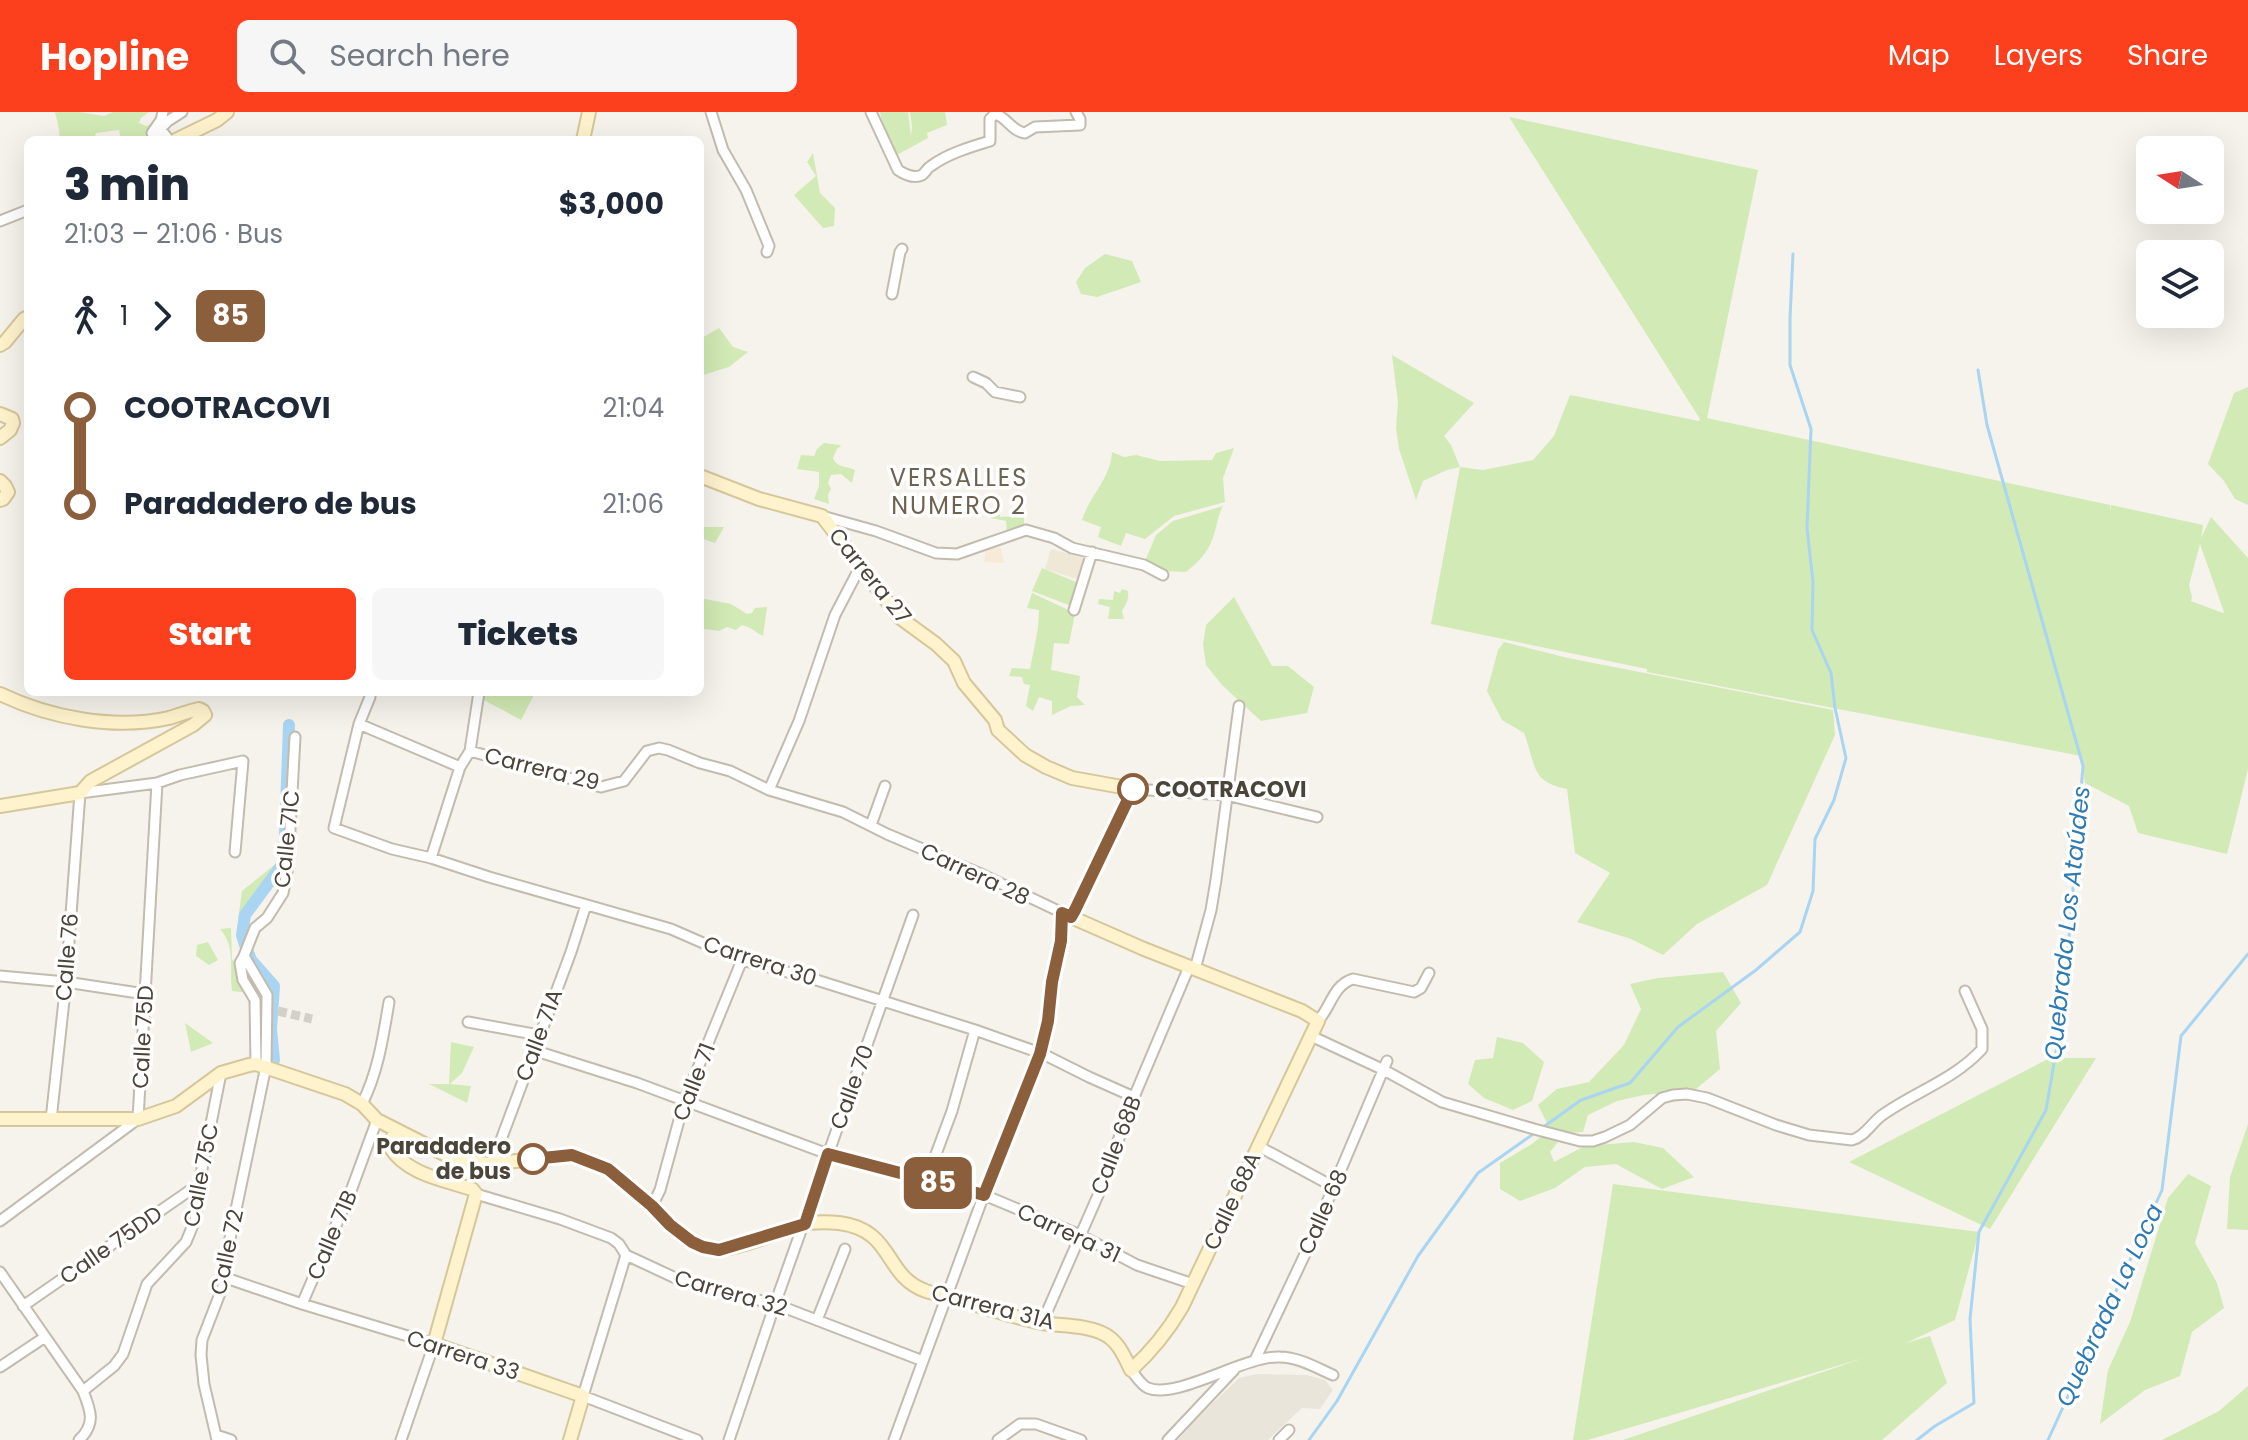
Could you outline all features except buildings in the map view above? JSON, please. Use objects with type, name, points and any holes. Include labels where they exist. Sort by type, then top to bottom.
[{"type":"street","points":[[160,136],[163,112]]},
{"type":"street","points":[[160,136],[160,130],[168,121],[182,112]]},
{"type":"street","points":[[584,136],[589,112]]},
{"type":"street","points":[[711,112],[723,150],[746,190],[769,246],[767,252]]},
{"type":"street","points":[[871,112],[898,170],[917,176],[943,159],[990,141],[990,119],[995,114],[1025,133],[1035,127],[1080,125],[1076,112]]},
{"type":"street","points":[[184,136],[222,116]]},
{"type":"street","points":[[0,221],[24,212]]},
{"type":"street","points":[[892,294],[902,249]]},
{"type":"street","points":[[0,345],[24,319]]},
{"type":"street","points":[[973,377],[995,392],[1020,397]]},
{"type":"street","points":[[0,414],[6,415],[13,423],[0,438]]},
{"type":"street","name":"Carrera 27","points":[[704,478],[759,499],[822,516],[899,617],[954,661],[964,683],[995,720],[998,730],[1025,755],[1046,767],[1072,778],[1133,789],[1226,795],[1317,817]]},
{"type":"street","points":[[0,481],[8,492],[2,499]]},
{"type":"street","points":[[822,516],[876,531],[936,553],[957,554],[1026,530],[1054,538],[1072,548],[1144,565],[1163,575]]},
{"type":"street","points":[[1074,610],[1092,552]]},
{"type":"street","points":[[769,790],[799,721],[835,615],[860,567]]},
{"type":"street","points":[[0,694],[33,708],[74,719],[140,721],[168,718],[192,710],[203,711],[205,715],[201,721],[91,781],[80,793]]},
{"type":"street","points":[[431,858],[460,767],[470,751],[478,696]]},
{"type":"street","points":[[359,724],[370,697]]},
{"type":"street","points":[[1226,795],[1239,706]]},
{"type":"street","name":"Carrera 29","points":[[359,724],[460,767]]},
{"type":"street","name":"Carrera 30","points":[[359,724],[334,828],[392,849],[671,929],[742,960],[975,1030],[1041,1053],[1134,1097]]},
{"type":"street","name":"Calle 71C","points":[[261,1065],[267,995],[244,956],[255,928],[267,918],[283,893],[288,866],[295,737]]},
{"type":"street","name":"Carrera 28","points":[[647,751],[659,748],[668,750],[730,771],[769,790],[843,812],[1066,915],[1302,1011],[1318,1021]]},
{"type":"street","name":"Carrera 29","points":[[470,751],[601,787],[624,781],[647,751]]},
{"type":"street","points":[[0,806],[157,783],[243,761],[235,852]]},
{"type":"street","name":"Calle 75D","points":[[0,1221],[138,1119],[157,783]]},
{"type":"street","points":[[871,825],[885,786]]},
{"type":"street","points":[[894,1440],[984,1195],[1041,1053],[1066,915],[1133,789]]},
{"type":"street","name":"Calle 76","points":[[51,1120],[66,982],[80,793]]},
{"type":"street","name":"Calle 68B","points":[[1042,1323],[1099,1193],[1134,1097],[1192,968],[1207,925],[1226,795]]},
{"type":"street","name":"Calle 71A","points":[[492,1164],[586,905]]},
{"type":"street","name":"Calle 70","points":[[729,1440],[913,915]]},
{"type":"street","name":"Calle 71","points":[[652,1206],[660,1190],[684,1102],[742,960]]},
{"type":"street","name":"Calle 68A","points":[[1131,1370],[1149,1354],[1182,1307],[1331,998],[1345,981],[1353,979],[1414,992],[1421,988],[1429,973]]},
{"type":"street","points":[[0,976],[145,994]]},
{"type":"street","points":[[1311,1036],[1386,1066],[1442,1102],[1580,1141],[1593,1141],[1630,1125],[1662,1098],[1687,1094],[1707,1098],[1809,1135],[1852,1140],[1859,1138],[1893,1108],[1970,1062],[1982,1049],[1982,1029],[1965,991]]},
{"type":"street","points":[[362,1104],[380,1059],[389,1002]]},
{"type":"street","points":[[468,1022],[539,1035]]},
{"type":"street","points":[[926,1181],[952,1111],[975,1030]]},
{"type":"street","name":"Carrera 31","points":[[533,1050],[637,1083],[828,1154],[984,1195],[1080,1235],[1137,1265],[1193,1284]]},
{"type":"street","points":[[0,1119],[138,1119],[176,1106],[221,1073],[261,1065]]},
{"type":"street","name":"Carrera 31A","points":[[261,1065],[345,1094],[362,1104],[377,1120],[460,1162],[492,1164],[572,1155],[608,1169],[692,1242],[712,1249],[719,1250],[820,1222],[863,1229],[875,1236],[903,1276],[927,1292],[1042,1323],[1102,1333],[1120,1347],[1131,1370],[1148,1388],[1162,1390],[1184,1386],[1255,1360],[1279,1356],[1333,1375]]},
{"type":"street","name":"Calle 72","points":[[215,1438],[201,1355],[202,1340],[226,1278],[228,1248],[261,1065]]},
{"type":"street","name":"Calle 68","points":[[1255,1360],[1386,1066]]},
{"type":"street","name":"Calle 75C","points":[[83,1391],[114,1366],[123,1354],[147,1284],[186,1242],[195,1220],[221,1073]]},
{"type":"street","name":"Calle 71B","points":[[302,1304],[352,1188],[377,1120]]},
{"type":"street","name":"Carrera 32","points":[[395,1129],[390,1147],[405,1164],[421,1172],[472,1189],[476,1194],[611,1238],[626,1255],[684,1282],[775,1304],[923,1361]]},
{"type":"street","points":[[1258,1146],[1334,1187]]},
{"type":"street","name":"Calle 75DD","points":[[23,1306],[199,1184]]},
{"type":"street","points":[[401,1440],[434,1344],[476,1194]]},
{"type":"street","points":[[817,1320],[845,1249]]},
{"type":"street","points":[[570,1440],[626,1255]]},
{"type":"street","points":[[0,1272],[83,1391],[92,1413],[90,1427],[81,1438]]},
{"type":"street","name":"Carrera 33","points":[[226,1278],[434,1344],[697,1440]]},
{"type":"street","points":[[0,1367],[45,1337]]},
{"type":"street","points":[[1168,1440],[1236,1368]]},
{"type":"street","points":[[998,1440],[1020,1424],[1036,1424],[1081,1440]]},
{"type":"street","points":[[1279,1440],[1289,1430]]},
{"type":"street","points":[[215,1438],[231,1440]]},
{"type":"shaded area","points":[[1001,548],[1004,563],[984,562],[986,549]]},
{"type":"shaded area","points":[[1051,549],[1087,559],[1080,580],[1045,569]]},
{"type":"shaded area","points":[[1257,1374],[1307,1375],[1325,1380],[1333,1390],[1320,1409],[1302,1408],[1268,1440],[1178,1440],[1239,1378]]},
{"type":"green space","points":[[55,112],[104,116],[113,112],[149,112],[139,123],[146,126],[151,124],[156,136],[120,136],[119,130],[96,133],[95,136],[60,136]]},
{"type":"green space","points":[[880,112],[908,112],[911,136],[910,112],[945,112],[947,125],[927,133],[928,138],[895,156],[887,141]]},
{"type":"green space","points":[[1509,117],[1758,170],[1707,418],[2110,505],[2111,511],[2111,505],[2203,525],[2201,538],[2211,517],[2248,558],[2248,769],[2227,854],[2138,833],[2129,806],[2085,783],[2081,756],[1647,672],[1647,669],[1431,624],[1460,467],[1483,470],[1533,460],[1554,436],[1570,395],[1700,419]],"holes":[[[2200,544],[2224,612],[2191,601],[2189,585]]]},
{"type":"green space","points":[[813,153],[820,193],[835,208],[834,226],[823,228],[794,195],[816,176],[807,162]]},
{"type":"green space","points":[[1105,254],[1132,261],[1141,282],[1097,297],[1081,294],[1076,282],[1085,268]]},
{"type":"green space","points":[[719,328],[733,347],[748,352],[729,367],[704,375],[704,337]]},
{"type":"green space","points":[[1392,355],[1474,403],[1444,436],[1460,467],[1423,481],[1416,500],[1399,449],[1396,428],[1398,402]]},
{"type":"green space","points":[[2248,387],[2248,505],[2235,499],[2208,464],[2234,393]]},
{"type":"green space","points":[[824,443],[840,445],[833,458],[840,465],[855,470],[852,483],[841,474],[831,475],[828,483],[831,489],[829,504],[814,499],[819,486],[819,472],[797,469],[801,455],[814,456]]},
{"type":"green space","points":[[1234,448],[1223,478],[1225,502],[1174,516],[1145,539],[1126,533],[1121,546],[1098,537],[1101,527],[1082,520],[1108,470],[1112,452],[1124,457],[1136,455],[1160,461],[1212,460],[1216,453]]},
{"type":"green space","points":[[1223,506],[1208,549],[1186,572],[1165,571],[1145,561],[1156,535],[1173,521]]},
{"type":"green space","points":[[1024,511],[1024,529],[1007,534],[1006,521],[991,518],[990,515],[1022,516]]},
{"type":"green space","points":[[704,527],[724,527],[715,543],[704,539]]},
{"type":"green space","points":[[1042,568],[1081,584],[1074,607],[1032,591]]},
{"type":"green space","points":[[1122,589],[1128,591],[1122,611],[1124,619],[1108,619],[1110,607],[1098,604],[1099,599],[1113,600],[1114,591],[1120,593]]},
{"type":"green space","points":[[1032,593],[1075,613],[1069,644],[1054,643],[1051,670],[1080,676],[1077,697],[1085,705],[1071,706],[1052,715],[1052,701],[1039,697],[1033,711],[1026,706],[1030,685],[1024,684],[1022,677],[1009,676],[1012,668],[1030,669],[1039,610],[1027,608]]},
{"type":"green space","points":[[1234,597],[1272,666],[1288,666],[1314,687],[1307,713],[1261,721],[1222,685],[1206,665],[1203,644],[1206,625]]},
{"type":"green space","points":[[704,599],[731,604],[747,614],[755,608],[767,607],[763,636],[742,625],[736,630],[727,627],[719,631],[705,629]]},
{"type":"green space","points":[[1504,642],[1568,658],[1833,710],[1835,735],[1767,885],[1697,924],[1663,955],[1631,939],[1577,922],[1610,873],[1575,853],[1567,789],[1546,782],[1540,776],[1524,733],[1502,720],[1487,691],[1498,650]]},
{"type":"green space","points":[[484,696],[533,696],[521,720],[482,699]]},
{"type":"green space","points":[[278,862],[238,920],[242,891]]},
{"type":"green space","points":[[231,928],[232,959],[249,993],[232,991],[230,950],[220,929]]},
{"type":"green space","points":[[208,942],[218,960],[209,965],[196,956],[197,945]]},
{"type":"green space","points":[[1723,972],[1741,1003],[1716,1031],[1720,1069],[1695,1090],[1617,1101],[1588,1115],[1583,1132],[1565,1133],[1550,1152],[1554,1162],[1585,1146],[1634,1142],[1663,1148],[1694,1177],[1662,1189],[1616,1164],[1585,1167],[1555,1188],[1520,1201],[1500,1189],[1500,1163],[1550,1129],[1538,1105],[1557,1089],[1589,1082],[1624,1045],[1641,1009],[1630,984]]},
{"type":"green space","points":[[185,1023],[213,1043],[191,1052]]},
{"type":"green space","points":[[1497,1037],[1523,1043],[1544,1062],[1532,1101],[1513,1110],[1484,1098],[1468,1084],[1475,1060],[1493,1058]]},
{"type":"green space","points":[[451,1042],[474,1047],[462,1073],[450,1084],[471,1086],[467,1103],[429,1084],[449,1084]]},
{"type":"green space","points":[[2050,1058],[2096,1058],[1990,1229],[1849,1162]]},
{"type":"green space","points":[[2248,1124],[2248,1230],[2227,1229],[2230,1177]]},
{"type":"green space","points":[[2188,1174],[2211,1186],[2195,1243],[2217,1283],[2224,1308],[2192,1332],[2180,1376],[2145,1390],[2100,1424],[2108,1370],[2130,1322],[2168,1198]]},
{"type":"green space","points":[[1613,1184],[1979,1232],[1955,1320],[1906,1343],[1930,1336],[1947,1383],[1882,1440],[1623,1440],[1864,1358],[1588,1440],[1573,1440]]},
{"type":"green space","points":[[2248,1386],[2248,1440],[2162,1440],[2219,1411]]},
{"type":"waterway","points":[[1542,1128],[1581,1100],[1630,1083],[1678,1027],[1756,970],[1800,932],[1813,891],[1815,839],[1834,800],[1846,758],[1831,673],[1812,630],[1813,582],[1807,528],[1811,429],[1790,365],[1793,254]]},
{"type":"waterway","name":"Quebrada Los Ataúdes","points":[[1917,1440],[1974,1403],[1970,1319],[1979,1232],[2046,1110],[2063,1011],[2083,766],[1987,425],[1978,370]]},
{"type":"waterway","points":[[245,945],[242,935],[245,915],[284,862],[289,725]]},
{"type":"waterway","points":[[246,947],[251,960],[274,986],[271,1029],[274,1060]]},
{"type":"waterway","name":"Quebrada La Loca","points":[[2048,1440],[2162,1190],[2181,1036],[2248,954]]},
{"type":"waterway","points":[[1309,1440],[1337,1401],[1418,1256],[1478,1173],[1536,1132]]},
{"type":"tunnel","points":[[278,1011],[312,1019]]},
{"type":"bus line","name":"85","points":[[533,1159],[572,1155],[608,1169],[692,1242],[719,1250],[805,1224],[828,1154],[984,1195],[1040,1054],[1061,941],[1062,913],[1071,917],[1133,789]]},
{"type":"place","name":"COOTRACOVI","points":[[1133,789]]},
{"type":"place","name":"Paradadero de bus","points":[[533,1159]]},
{"type":"district","name":"VERSALLES NUMERO 2","points":[[959,491]]}]
